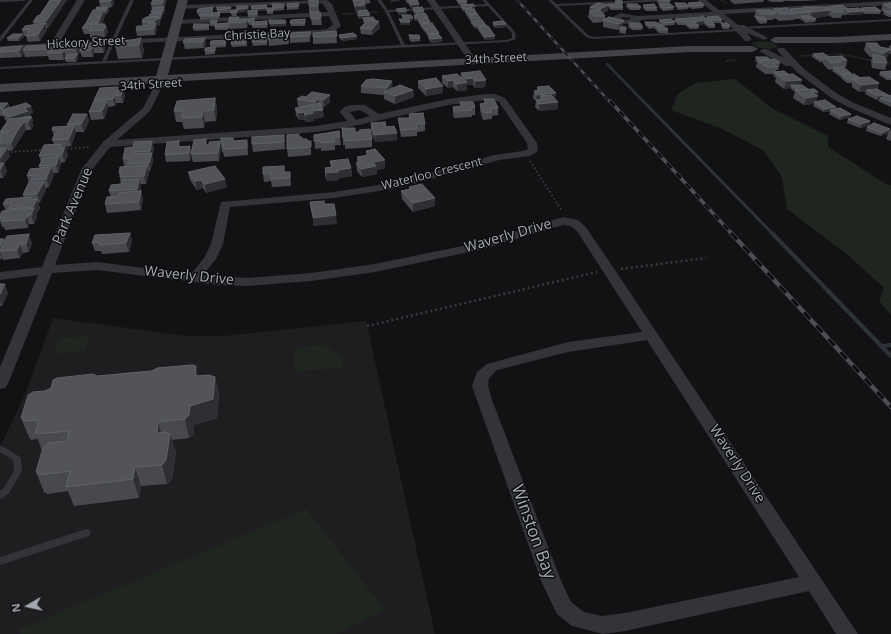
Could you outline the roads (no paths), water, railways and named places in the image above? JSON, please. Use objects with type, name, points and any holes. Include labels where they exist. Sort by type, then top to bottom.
[{"type":"main road","name":"Park Avenue","points":[[160,82],[182,3]]},
{"type":"main road","points":[[748,44],[769,39],[836,40],[891,37]]},
{"type":"main road","points":[[769,39],[782,43],[783,48]]},
{"type":"main road","points":[[748,44],[763,51],[836,40]]},
{"type":"main road","name":"34th Street","points":[[0,88],[160,82],[208,82],[302,71],[689,49],[748,44]]},
{"type":"main road","name":"34th Street","points":[[0,94],[160,82]]},
{"type":"street","points":[[54,45],[82,0]]},
{"type":"street","points":[[431,0],[463,44],[473,61]]},
{"type":"street","points":[[702,0],[741,29],[769,39]]},
{"type":"street","points":[[177,22],[332,14],[324,1],[182,3]]},
{"type":"street","points":[[636,18],[891,3]]},
{"type":"street","name":"Christie Bay","points":[[172,39],[329,31],[338,26],[332,14]]},
{"type":"street","points":[[741,29],[748,44]]},
{"type":"street","name":"Hickory Street","points":[[0,48],[172,39]]},
{"type":"street","points":[[783,48],[801,71]]},
{"type":"street","points":[[763,51],[778,57],[801,71],[833,95],[850,105],[891,122]]},
{"type":"street","name":"Park Avenue","points":[[0,384],[86,170],[106,145],[147,109],[160,82]]},
{"type":"street","name":"Waterloo Crescent","points":[[194,278],[210,259],[217,244],[226,204],[334,195],[390,186],[498,157],[526,154],[533,150],[532,143],[508,107],[502,100],[495,97],[448,102],[377,118]]},
{"type":"street","points":[[354,123],[345,112],[347,109],[362,107],[377,118]]},
{"type":"street","points":[[106,145],[295,131],[354,123],[377,118]]},
{"type":"street","name":"Waverly Drive","points":[[0,276],[97,266],[218,281],[254,281],[311,277],[375,268],[479,246],[563,221],[574,223],[581,229],[609,270],[848,634]]},
{"type":"street","name":"Winston Bay","points":[[651,335],[568,347],[492,368],[482,376],[480,386],[484,400],[552,583],[564,608],[579,620],[602,625],[625,622],[814,582]]},
{"type":"lane","points":[[0,1],[24,0]]},
{"type":"lane","points":[[0,40],[31,0]]},
{"type":"lane","points":[[103,63],[132,0]]},
{"type":"lane","points":[[379,0],[387,12],[404,47]]},
{"type":"lane","points":[[0,68],[507,42],[514,39],[514,33],[484,0]]},
{"type":"lane","points":[[550,0],[587,36],[593,38],[891,20]]},
{"type":"lane","points":[[556,5],[670,0]]},
{"type":"lane","points":[[387,12],[488,5]]},
{"type":"lane","points":[[0,448],[17,459],[18,471],[6,491],[0,496]]},
{"type":"lane","points":[[0,561],[86,533]]},
{"type":"waterway","points":[[607,64],[644,102]]},
{"type":"waterway","points":[[643,101],[773,234]]},
{"type":"waterway","points":[[772,233],[891,356]]},
{"type":"waterway","points":[[882,346],[891,345]]},
{"type":"railway","points":[[517,0],[610,102]]},
{"type":"railway","points":[[610,101],[732,234]]},
{"type":"railway","points":[[731,233],[891,407]]}]
